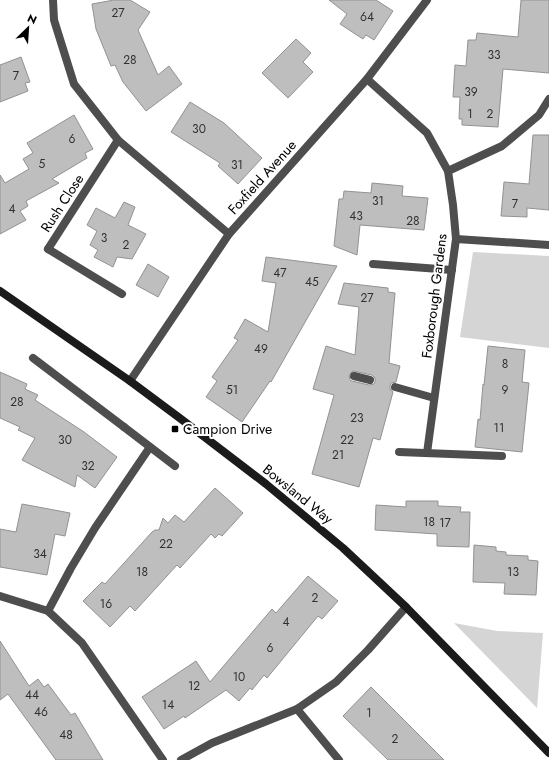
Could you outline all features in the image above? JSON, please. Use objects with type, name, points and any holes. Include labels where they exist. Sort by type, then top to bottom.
[{"type":"street","points":[[52,0],[54,20],[74,84],[118,140],[229,234]]},
{"type":"street","name":"Foxfield Avenue","points":[[130,381],[229,234],[367,79],[427,0]]},
{"type":"street","name":"Foxborough Gardens","points":[[367,79],[427,133],[448,171],[454,205],[456,239],[427,453]]},
{"type":"street","points":[[448,171],[502,146],[538,115],[549,99]]},
{"type":"street","name":"Rush Close","points":[[118,140],[48,249],[122,294]]},
{"type":"street","points":[[456,239],[549,245]]},
{"type":"street","points":[[373,264],[452,270]]},
{"type":"street","name":"Bowsland Way","points":[[0,291],[130,381],[181,419],[266,484],[343,548],[406,607],[549,753]]},
{"type":"street","points":[[33,358],[175,466]]},
{"type":"street","points":[[354,376],[370,380]]},
{"type":"street","points":[[395,387],[434,398]]},
{"type":"street","points":[[48,611],[94,528],[150,447]]},
{"type":"street","points":[[399,452],[502,456]]},
{"type":"street","points":[[0,596],[48,611],[82,643],[163,760]]},
{"type":"street","points":[[181,760],[212,743],[297,709],[336,682],[368,650],[406,607]]},
{"type":"street","points":[[297,709],[339,760]]},
{"type":"shaded area","points":[[473,252],[549,256],[549,348],[460,337]]},
{"type":"shaded area","points":[[454,623],[497,631],[543,633],[537,708]]},
{"type":"building","points":[[114,0],[130,0],[150,12],[138,30],[158,75],[169,66],[182,84],[146,111],[123,82],[115,65],[111,66],[96,29],[92,4]]},
{"type":"building","points":[[329,0],[376,0],[393,11],[374,40],[366,35],[363,39],[340,24],[347,14]]},
{"type":"building","points":[[521,0],[549,0],[549,73],[503,69],[498,127],[462,125],[462,119],[459,119],[460,97],[453,97],[455,65],[466,66],[468,40],[476,40],[477,33],[518,37]]},
{"type":"building","points":[[296,39],[311,53],[303,62],[313,72],[288,98],[262,73]]},
{"type":"building","points":[[21,57],[30,82],[25,83],[28,91],[0,102],[0,65]]},
{"type":"building","points":[[190,102],[224,123],[262,158],[238,184],[218,166],[220,163],[171,132]]},
{"type":"building","points":[[74,115],[93,149],[85,153],[87,158],[52,179],[59,183],[26,201],[28,206],[20,211],[26,220],[0,234],[0,175],[5,183],[29,169],[23,159],[33,153],[27,143]]},
{"type":"building","points":[[533,135],[549,135],[549,210],[527,208],[527,217],[501,216],[504,182],[529,184]]},
{"type":"building","points":[[372,183],[403,186],[402,196],[428,198],[424,230],[360,225],[357,255],[334,246],[339,199],[343,199],[344,191],[371,193]]},
{"type":"building","points":[[124,202],[135,207],[128,225],[146,234],[132,259],[117,257],[113,267],[94,257],[98,250],[90,245],[97,231],[87,225],[96,208],[115,218]]},
{"type":"building","points":[[266,257],[337,266],[271,382],[270,381],[242,422],[206,397],[217,381],[212,377],[238,340],[234,338],[245,319],[268,332],[276,283],[262,281]]},
{"type":"building","points":[[148,264],[169,277],[158,297],[136,285]]},
{"type":"building","points":[[344,283],[388,288],[388,292],[395,293],[389,363],[400,366],[396,382],[391,383],[390,386],[390,389],[393,392],[380,440],[373,438],[359,487],[312,474],[334,395],[313,389],[326,346],[355,355],[359,307],[338,304]],"holes":[[[353,371],[372,375],[375,378],[375,382],[374,384],[369,385],[352,381],[350,380],[349,375]]]},
{"type":"building","points":[[488,346],[525,350],[522,382],[529,383],[522,452],[475,447],[478,419],[480,420]]},
{"type":"building","points":[[0,372],[27,384],[25,389],[38,395],[35,400],[84,432],[117,457],[95,488],[77,475],[75,487],[22,460],[35,438],[18,430],[20,427],[0,418]]},
{"type":"building","points":[[215,488],[243,513],[222,536],[219,534],[215,538],[211,534],[180,568],[177,565],[135,611],[130,606],[110,627],[83,601],[102,582],[105,584],[152,532],[159,530],[163,518],[168,523],[175,515],[184,522]]},
{"type":"building","points":[[406,501],[438,501],[438,506],[461,507],[460,512],[470,512],[469,547],[437,546],[437,534],[375,530],[376,505],[406,507]]},
{"type":"building","points":[[22,504],[70,513],[65,536],[55,534],[47,575],[0,567],[0,529],[16,532]]},
{"type":"building","points":[[474,545],[496,547],[496,551],[506,552],[506,555],[528,556],[528,560],[538,561],[536,595],[504,594],[505,583],[473,582]]},
{"type":"building","points":[[308,576],[338,601],[322,619],[318,616],[267,678],[264,675],[252,690],[250,688],[239,701],[226,690],[185,718],[184,716],[164,729],[142,697],[196,661],[210,682],[272,609],[276,613]]},
{"type":"building","points":[[0,641],[29,686],[38,679],[44,687],[48,684],[71,715],[75,713],[103,760],[56,760],[8,694],[0,700]]},
{"type":"building","points":[[371,687],[444,760],[388,760],[343,716]]},
{"type":"place","name":"Campion Drive","points":[[175,429]]}]
